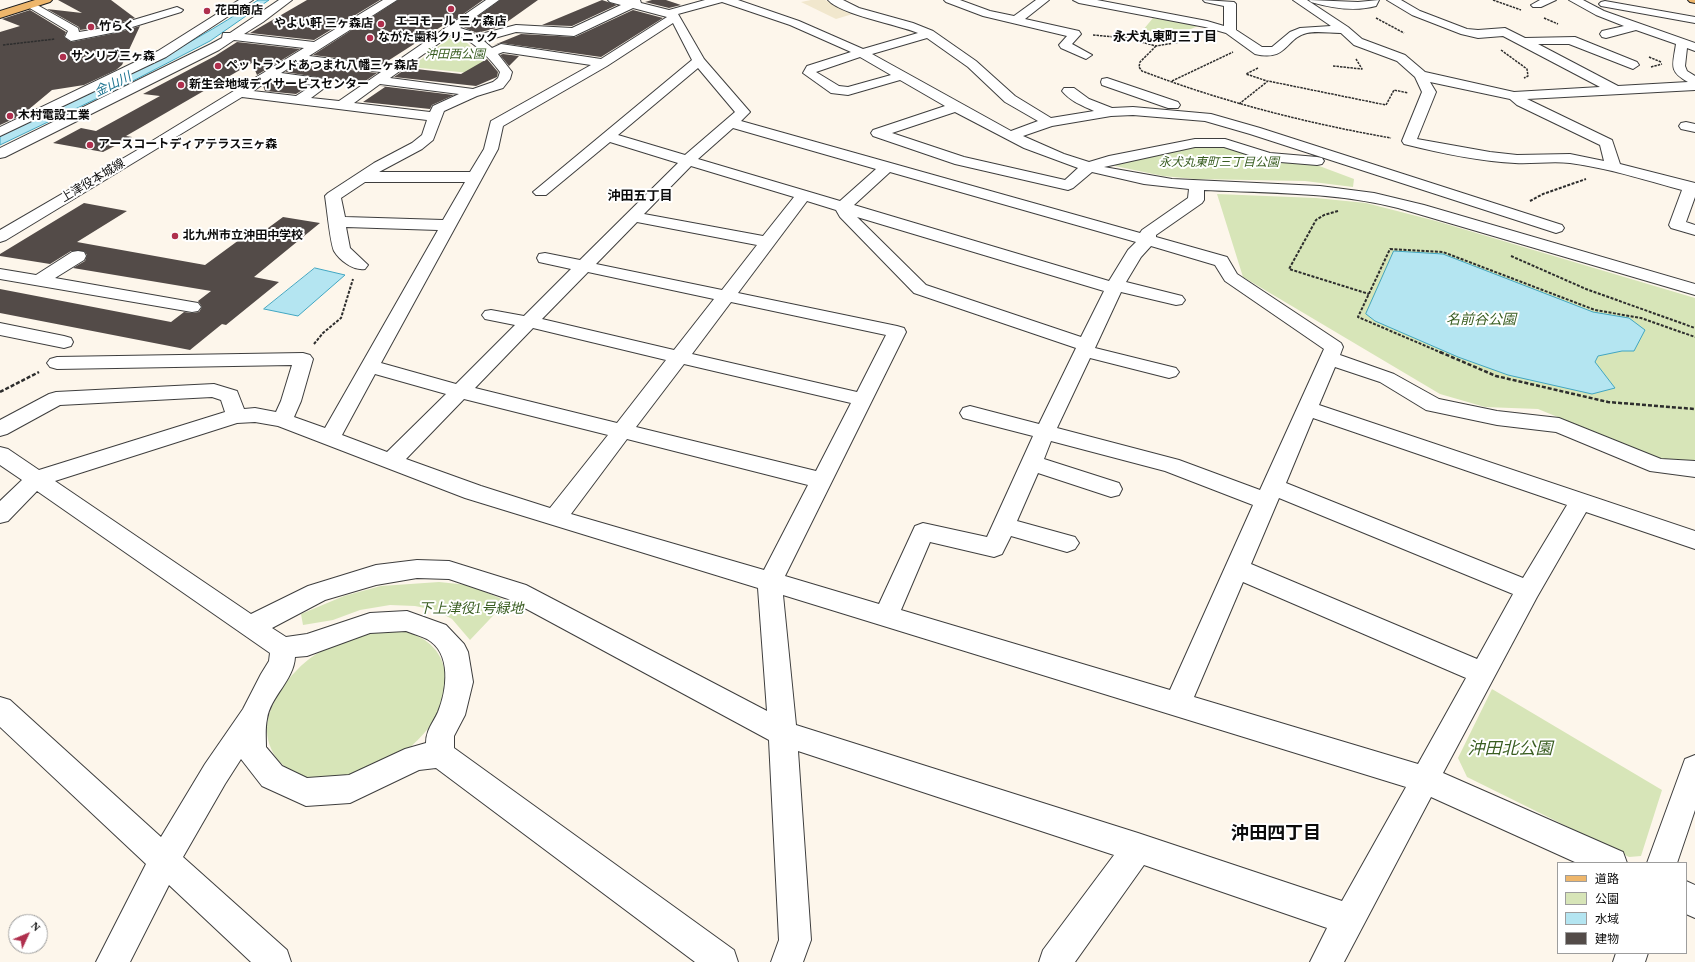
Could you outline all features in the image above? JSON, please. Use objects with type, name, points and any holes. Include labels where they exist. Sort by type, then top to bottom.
[{"type":"main road","points":[[0,15],[46,0]]},
{"type":"street","points":[[169,0],[177,10],[198,26],[229,36],[309,46]]},
{"type":"street","points":[[0,132],[162,54],[198,26],[247,0]]},
{"type":"street","points":[[0,154],[152,79],[229,36],[286,0]]},
{"type":"street","name":"上津役本城線","points":[[0,236],[240,93],[295,58],[309,46],[378,0]]},
{"type":"street","name":"上津役本城線","points":[[0,223],[391,0]]},
{"type":"street","points":[[342,105],[452,30],[493,0]]},
{"type":"street","points":[[391,461],[689,160],[743,112],[699,61],[672,15],[635,2],[614,0]]},
{"type":"street","points":[[330,437],[450,225],[491,149],[496,124],[603,63],[672,15],[718,0]]},
{"type":"street","points":[[726,0],[793,21],[819,32],[861,53],[900,76],[1011,136],[1048,153],[1089,167],[1150,180],[1197,185],[1276,188],[1360,195],[1442,216],[1695,290]]},
{"type":"street","points":[[834,0],[855,10],[909,25],[929,34],[972,64],[1010,99],[1049,122]]},
{"type":"street","points":[[950,0],[987,14],[1075,34],[1065,45],[1086,55]]},
{"type":"street","points":[[1016,20],[1043,0]]},
{"type":"street","points":[[1079,0],[1207,24],[1230,31],[1256,48],[1275,51],[1294,35],[1304,30],[1344,29]]},
{"type":"street","points":[[1209,0],[1230,4],[1230,31]]},
{"type":"street","points":[[1299,0],[1344,29],[1358,42],[1401,58],[1420,75],[1429,92],[1428,98],[1410,141],[1444,149],[1491,156],[1518,159],[1556,157],[1607,165],[1693,188],[1678,225],[1695,230]]},
{"type":"street","points":[[1315,0],[1365,6],[1372,4],[1373,0]]},
{"type":"street","points":[[1393,0],[1416,13],[1465,32],[1478,34],[1505,32],[1525,41],[1616,91]]},
{"type":"street","points":[[1537,5],[1550,0]]},
{"type":"street","points":[[1576,0],[1600,13],[1695,47]]},
{"type":"street","points":[[1584,0],[1695,20]]},
{"type":"street","points":[[474,40],[516,28],[574,32],[635,2]]},
{"type":"street","points":[[32,5],[74,30],[71,37]]},
{"type":"street","points":[[1416,13],[1438,7]]},
{"type":"street","points":[[71,37],[112,30],[177,10]]},
{"type":"street","points":[[1583,17],[1600,13]]},
{"type":"street","points":[[1606,34],[1636,26]]},
{"type":"street","points":[[359,265],[342,250],[336,222],[333,196],[362,177],[406,153],[428,136],[438,109],[472,93],[498,85],[504,79],[506,72],[489,54],[466,33],[452,30]]},
{"type":"street","points":[[900,76],[848,91],[836,90],[808,73],[811,69],[929,34]]},
{"type":"street","points":[[1525,41],[1571,40],[1633,65]]},
{"type":"street","points":[[1682,42],[1679,66],[1681,73],[1695,81]]},
{"type":"street","points":[[489,54],[501,48],[603,63]]},
{"type":"street","points":[[295,58],[392,70]]},
{"type":"street","points":[[541,192],[699,61]]},
{"type":"street","points":[[305,80],[332,63]]},
{"type":"street","points":[[268,75],[325,83],[299,100]]},
{"type":"street","points":[[1420,75],[1458,85],[1514,96],[1695,86]]},
{"type":"street","points":[[378,80],[472,93]]},
{"type":"street","points":[[1107,82],[1206,117],[1255,131],[1556,228]]},
{"type":"street","points":[[1069,91],[1084,102],[1111,112]]},
{"type":"street","points":[[240,93],[436,117]]},
{"type":"street","points":[[1514,96],[1522,102],[1607,143],[1607,165]]},
{"type":"street","points":[[957,106],[878,133],[960,161],[1068,185],[1089,167],[1109,160],[1195,143],[1225,143],[1268,156],[1320,162]]},
{"type":"street","points":[[1011,136],[1049,122],[1111,112],[1154,111],[1206,117]]},
{"type":"street","points":[[413,134],[421,116]]},
{"type":"street","points":[[731,123],[1221,262],[1231,277],[1334,347],[1178,703]]},
{"type":"street","points":[[1266,128],[1305,140],[1330,152],[1358,174],[1361,181],[1360,195]]},
{"type":"street","points":[[608,137],[1115,286],[1176,300]]},
{"type":"street","points":[[843,207],[887,168]]},
{"type":"street","points":[[362,177],[476,177]]},
{"type":"street","points":[[886,616],[923,532],[994,548],[1005,526],[1045,432],[1115,286],[1134,254],[1147,241],[1148,233],[1196,200],[1197,185]]},
{"type":"street","points":[[555,518],[804,195]]},
{"type":"street","points":[[843,207],[846,214],[920,289],[1086,348],[1169,373]]},
{"type":"street","points":[[634,217],[767,242]]},
{"type":"street","points":[[336,222],[450,225]]},
{"type":"street","points":[[39,281],[78,256]]},
{"type":"street","points":[[545,258],[897,332],[864,400],[770,582],[783,733],[795,940],[787,962]]},
{"type":"street","points":[[0,274],[192,307]]},
{"type":"street","points":[[491,315],[529,322],[864,400]]},
{"type":"street","points":[[0,329],[64,342]]},
{"type":"street","points":[[57,363],[303,358],[291,401],[282,420]]},
{"type":"street","points":[[1328,358],[1387,378],[1433,405],[1497,418],[1559,425],[1658,466],[1695,469]]},
{"type":"street","points":[[370,366],[459,391],[822,480]]},
{"type":"street","points":[[0,429],[56,399],[214,390],[230,396],[236,416]]},
{"type":"street","points":[[1306,408],[1695,540]]},
{"type":"street","points":[[970,413],[1171,464],[1270,494],[1528,590]]},
{"type":"street","points":[[0,515],[36,479],[236,416],[255,415],[282,420],[473,492],[555,518],[1178,703],[1424,779],[1610,862]]},
{"type":"street","points":[[0,454],[250,627],[283,648],[307,645],[370,623],[407,621],[437,632],[455,652],[460,682],[451,715],[440,735],[440,754]]},
{"type":"street","points":[[1031,463],[1111,489]]},
{"type":"street","points":[[1326,962],[1482,673],[1528,590],[1581,501]]},
{"type":"street","points":[[1005,526],[1067,543]]},
{"type":"street","points":[[250,627],[317,593],[376,575],[417,569],[449,570],[517,592],[783,733],[1138,848],[1349,920]]},
{"type":"street","points":[[1237,570],[1482,673]]},
{"type":"street","points":[[112,962],[165,860],[215,774],[253,718],[270,682],[282,664],[283,648]]},
{"type":"street","points":[[0,709],[275,962]]},
{"type":"street","points":[[253,718],[252,751],[272,776],[306,792],[350,789],[415,758],[440,754],[722,962]]},
{"type":"street","points":[[215,774],[232,765],[247,761],[261,761]]},
{"type":"street","points":[[1662,862],[1695,768]]},
{"type":"street","points":[[1055,962],[1138,848]]},
{"type":"path","points":[[1478,34],[1492,40],[1502,51],[1527,69],[1528,76],[1510,89],[1514,96]]},
{"type":"path","points":[[0,44],[3,45],[71,37]]},
{"type":"path","points":[[1107,37],[1142,41],[1156,46],[1204,38]]},
{"type":"path","points":[[1333,66],[1362,69],[1351,46],[1358,42]]},
{"type":"path","points":[[1156,46],[1140,62],[1139,67],[1142,71],[1239,104],[1329,127],[1410,141]]},
{"type":"path","points":[[1171,81],[1243,47],[1256,48]]},
{"type":"path","points":[[1275,51],[1271,61],[1246,74],[1268,81],[1386,104],[1394,90],[1428,98]]},
{"type":"path","points":[[1239,104],[1268,81]]},
{"type":"path","points":[[1510,212],[1543,194],[1587,179],[1607,165]]},
{"type":"path","points":[[1344,211],[1324,215],[1316,220],[1289,270],[1369,294]]},
{"type":"path","points":[[1695,337],[1641,318],[1595,310],[1443,252],[1390,249],[1358,317],[1496,376],[1608,402],[1695,409]]},
{"type":"path","points":[[1507,254],[1586,290],[1695,328]]},
{"type":"path","points":[[303,358],[323,333],[341,318],[359,265]]},
{"type":"path","points":[[0,392],[57,363]]},
{"type":"shaded area","points":[[825,0],[856,13],[836,19],[801,2]]},
{"type":"green space","points":[[1153,18],[1198,26],[1174,36],[1143,30]]},
{"type":"green space","name":"沖田西公園","points":[[459,35],[496,71],[498,76],[411,67],[452,36]]},
{"type":"green space","name":"永犬丸東町三丁目公園","points":[[1195,146],[1220,146],[1314,164],[1354,179],[1353,187],[1305,181],[1195,179],[1163,176],[1115,166],[1112,162]]},
{"type":"green space","name":"名前谷公園","points":[[1217,194],[1316,198],[1366,203],[1436,221],[1695,298],[1695,463],[1661,459],[1538,409],[1485,407],[1440,394],[1243,277]]},
{"type":"green space","name":"下上津役1号緑地","points":[[439,582],[468,585],[507,601],[470,640],[452,619],[435,610],[415,606],[390,605],[360,610],[333,620],[303,625],[301,614],[344,596],[381,586]]},
{"type":"green space","points":[[380,631],[404,631],[422,638],[433,647],[440,657],[446,682],[440,709],[433,722],[418,740],[405,751],[386,764],[368,772],[339,779],[320,779],[310,778],[291,771],[276,758],[268,740],[268,719],[272,706],[279,693],[297,670],[315,655],[335,644],[357,636]]},
{"type":"green space","name":"沖田北公園","points":[[1492,689],[1662,790],[1641,856],[1629,857],[1467,777],[1458,758]]},
{"type":"water","name":"金山川","points":[[258,0],[269,0],[210,41],[123,86],[0,145],[0,135],[164,56],[228,20]]},
{"type":"water","points":[[1394,251],[1443,254],[1593,312],[1629,318],[1645,330],[1634,351],[1622,351],[1598,356],[1595,362],[1615,388],[1592,394],[1508,375],[1458,357],[1375,321],[1366,314]]},
{"type":"water","points":[[315,268],[345,275],[298,316],[264,309]]},
{"type":"building","points":[[58,0],[111,0],[135,18],[110,26],[80,30],[79,27],[47,9],[82,13]]},
{"type":"building","points":[[307,0],[380,0],[314,40],[250,33]]},
{"type":"building","points":[[398,0],[483,0],[452,22],[450,21],[383,64],[313,55]]},
{"type":"building","points":[[500,0],[538,0],[500,27],[477,33],[463,27]]},
{"type":"building","points":[[602,0],[617,5],[572,26],[542,25]]},
{"type":"building","points":[[652,0],[666,0],[681,5],[669,8],[645,2]]},
{"type":"building","name":"サンリブ三ヶ森","points":[[30,10],[66,32],[64,37],[71,42],[116,33],[140,26],[122,65],[116,70],[84,85],[52,90],[22,115],[0,125],[0,32],[20,26],[2,19]]},
{"type":"building","points":[[633,10],[663,18],[601,57],[501,43],[494,45],[521,34],[575,37]]},
{"type":"building","points":[[237,42],[300,49],[257,75],[252,63],[126,136],[132,137],[103,152],[53,143],[81,128],[96,131],[160,96],[143,94],[215,56]]},
{"type":"building","points":[[500,55],[519,56],[509,66]]},
{"type":"building","points":[[487,59],[498,72],[497,77],[476,86],[394,77],[407,68],[461,74]]},
{"type":"building","points":[[299,64],[377,73],[361,84],[285,72]]},
{"type":"building","points":[[271,81],[309,86],[296,94],[265,91],[263,86]]},
{"type":"building","points":[[380,86],[454,95],[432,105],[430,109],[363,102],[385,87]]},
{"type":"building","points":[[84,203],[127,211],[77,242],[205,265],[254,229],[264,231],[283,217],[320,223],[254,277],[279,282],[226,325],[222,324],[190,350],[0,313],[0,289],[171,322],[184,312],[199,312],[202,307],[198,301],[211,291],[73,268],[85,261],[87,255],[84,251],[71,251],[50,264],[0,256],[0,254]]},
{"type":"place","name":"エコモール 三ヶ森店","points":[[451,9]]},
{"type":"place","name":"花田商店","points":[[207,11]]},
{"type":"place","name":"やよい軒 三ヶ森店","points":[[381,24]]},
{"type":"place","name":"竹らく","points":[[91,27]]},
{"type":"place","name":"ながた歯科クリニック","points":[[370,38]]},
{"type":"place","name":"サンリブ三ヶ森","points":[[63,57]]},
{"type":"place","name":"ペットランドあつまれ八幡三ヶ森店","points":[[218,66]]},
{"type":"place","name":"新生会地域デイサービスセンター","points":[[181,85]]},
{"type":"place","name":"木村電設工業","points":[[10,116]]},
{"type":"place","name":"アースコートディアテラス三ヶ森","points":[[90,145]]},
{"type":"place","name":"北九州市立沖田中学校","points":[[175,236]]},
{"type":"district","name":"永犬丸東町三丁目","points":[[1165,38]]},
{"type":"district","name":"沖田五丁目","points":[[640,197]]},
{"type":"district","name":"沖田四丁目","points":[[1276,834]]}]
